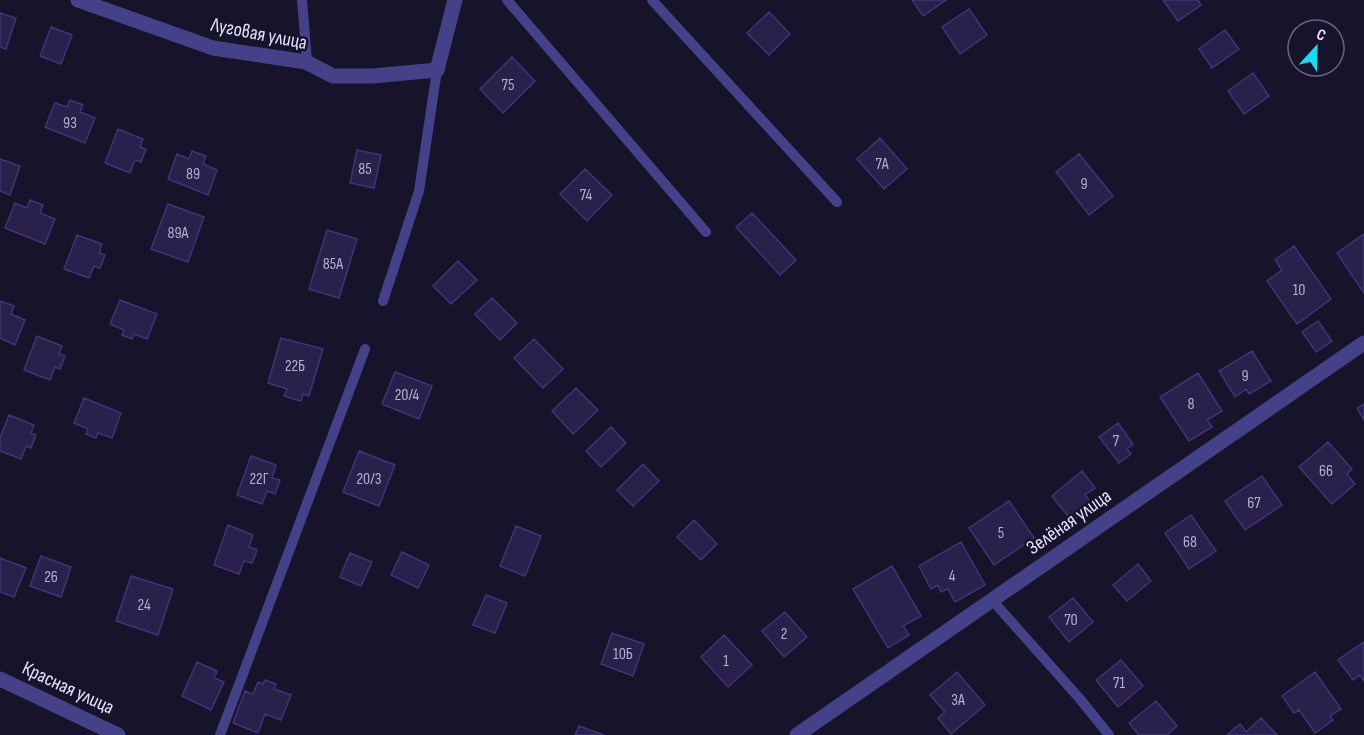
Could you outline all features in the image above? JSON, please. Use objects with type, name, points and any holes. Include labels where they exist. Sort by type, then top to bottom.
[{"type":"street","name":"Луговая улица","points":[[78,0],[213,48],[306,62],[333,76],[373,76],[437,70]]},
{"type":"street","points":[[437,70],[455,0]]},
{"type":"street","name":"Зелёная улица","points":[[797,735],[1364,343]]},
{"type":"street","name":"Красная улица","points":[[0,679],[118,735]]},
{"type":"lane","points":[[302,0],[308,61],[306,62]]},
{"type":"lane","points":[[507,0],[706,232]]},
{"type":"lane","points":[[652,0],[837,202]]},
{"type":"lane","points":[[383,301],[419,191],[437,70]]},
{"type":"lane","points":[[220,735],[365,349]]},
{"type":"lane","points":[[992,600],[1109,735]]},
{"type":"building","points":[[912,0],[946,0],[923,16]]},
{"type":"building","points":[[1163,0],[1198,0],[1201,5],[1178,21]]},
{"type":"building","points":[[969,9],[987,35],[960,54],[942,27]]},
{"type":"building","points":[[769,12],[790,34],[769,55],[747,33]]},
{"type":"building","points":[[0,13],[16,18],[6,49],[0,47]]},
{"type":"building","points":[[51,27],[72,35],[61,64],[40,56]]},
{"type":"building","points":[[1225,30],[1239,49],[1212,68],[1199,49]]},
{"type":"building","points":[[512,57],[535,81],[503,113],[480,89]]},
{"type":"building","points":[[1253,73],[1269,96],[1244,114],[1228,91]]},
{"type":"building","points":[[70,100],[83,105],[80,112],[95,118],[85,143],[45,127],[55,103],[67,107]]},
{"type":"building","points":[[118,129],[143,139],[140,147],[146,149],[141,162],[135,160],[130,173],[105,163]]},
{"type":"building","points":[[880,138],[907,169],[884,189],[857,159]]},
{"type":"building","points":[[357,150],[381,155],[374,188],[350,183]]},
{"type":"building","points":[[192,151],[206,156],[203,164],[217,170],[208,195],[168,179],[177,154],[189,159]]},
{"type":"building","points":[[1079,154],[1113,196],[1089,215],[1056,172]]},
{"type":"building","points":[[0,159],[20,166],[10,195],[0,191]]},
{"type":"building","points":[[585,169],[612,195],[587,221],[560,194]]},
{"type":"building","points":[[30,200],[43,205],[40,213],[55,219],[45,244],[5,228],[15,203],[27,208]]},
{"type":"building","points":[[168,204],[204,217],[188,262],[151,249]]},
{"type":"building","points":[[752,213],[796,260],[780,275],[736,227]]},
{"type":"building","points":[[327,230],[357,239],[339,298],[309,289]]},
{"type":"building","points":[[1364,234],[1364,293],[1337,253]]},
{"type":"building","points":[[77,235],[102,244],[99,253],[105,255],[100,268],[94,266],[89,278],[64,269]]},
{"type":"building","points":[[1294,246],[1331,299],[1297,324],[1267,281],[1282,270],[1275,260]]},
{"type":"building","points":[[458,261],[477,280],[451,304],[433,286]]},
{"type":"building","points":[[492,298],[517,323],[500,340],[475,314]]},
{"type":"building","points":[[120,300],[157,314],[147,339],[134,334],[132,339],[122,335],[124,330],[110,324]]},
{"type":"building","points":[[0,301],[14,306],[11,314],[25,320],[15,345],[0,338]]},
{"type":"building","points":[[1318,321],[1332,341],[1316,352],[1302,332]]},
{"type":"building","points":[[37,336],[62,346],[59,354],[65,356],[60,369],[55,367],[50,380],[24,370]]},
{"type":"building","points":[[281,338],[323,349],[309,396],[303,394],[301,401],[284,396],[287,389],[268,383]]},
{"type":"building","points":[[534,339],[563,369],[543,388],[514,358]]},
{"type":"building","points":[[1252,351],[1271,381],[1249,394],[1246,389],[1235,397],[1219,371]]},
{"type":"building","points":[[395,372],[432,386],[419,419],[382,404]]},
{"type":"building","points":[[1198,373],[1222,411],[1207,420],[1212,427],[1189,441],[1160,397]]},
{"type":"building","points":[[576,388],[598,410],[573,434],[552,411]]},
{"type":"building","points":[[84,398],[121,413],[112,438],[98,433],[96,438],[86,434],[88,429],[74,423]]},
{"type":"building","points":[[1364,404],[1364,420],[1357,408]]},
{"type":"building","points":[[9,415],[34,425],[31,433],[36,435],[31,448],[26,446],[21,459],[0,451],[0,438]]},
{"type":"building","points":[[1118,423],[1133,444],[1127,449],[1131,454],[1119,463],[1099,437]]},
{"type":"building","points":[[611,427],[626,443],[601,467],[586,451]]},
{"type":"building","points":[[1328,442],[1352,469],[1347,474],[1355,484],[1332,504],[1299,467]]},
{"type":"building","points":[[359,451],[395,465],[379,506],[343,492]]},
{"type":"building","points":[[251,456],[276,465],[272,478],[280,480],[275,494],[267,491],[262,504],[237,495]]},
{"type":"building","points":[[643,464],[659,481],[633,506],[617,490]]},
{"type":"building","points":[[1082,471],[1095,488],[1085,495],[1093,505],[1072,521],[1052,496]]},
{"type":"building","points":[[1262,476],[1282,505],[1245,530],[1225,501]]},
{"type":"building","points":[[1009,501],[1034,538],[994,565],[969,528]]},
{"type":"building","points":[[1191,515],[1216,551],[1189,569],[1165,533]]},
{"type":"building","points":[[694,520],[717,544],[701,560],[677,537]]},
{"type":"building","points":[[228,525],[253,535],[249,547],[257,550],[252,563],[244,561],[239,574],[214,565]]},
{"type":"building","points":[[516,526],[541,536],[525,576],[500,566]]},
{"type":"building","points":[[961,542],[985,585],[955,602],[948,589],[941,592],[938,585],[931,589],[919,566]]},
{"type":"building","points":[[402,552],[429,565],[418,588],[391,575]]},
{"type":"building","points":[[350,553],[372,562],[361,586],[340,577]]},
{"type":"building","points":[[41,556],[71,567],[61,597],[30,586]]},
{"type":"building","points":[[0,558],[26,568],[14,597],[0,592]]},
{"type":"building","points":[[1138,564],[1151,581],[1127,601],[1113,585]]},
{"type":"building","points":[[892,566],[921,616],[903,626],[909,635],[888,648],[853,589]]},
{"type":"building","points":[[131,576],[173,589],[158,635],[116,621]]},
{"type":"building","points":[[486,595],[507,603],[495,633],[473,625]]},
{"type":"building","points":[[1073,598],[1093,622],[1069,642],[1049,617]]},
{"type":"building","points":[[785,612],[807,637],[784,657],[762,631]]},
{"type":"building","points":[[612,633],[644,644],[633,676],[601,664]]},
{"type":"building","points":[[724,635],[752,665],[728,687],[701,657]]},
{"type":"building","points":[[1364,642],[1364,681],[1360,675],[1353,680],[1338,660]]},
{"type":"building","points":[[1121,660],[1143,686],[1118,707],[1096,680]]},
{"type":"building","points":[[197,662],[217,671],[214,678],[224,682],[211,710],[182,696]]},
{"type":"building","points":[[957,672],[985,705],[951,734],[938,718],[945,712],[930,695]]},
{"type":"building","points":[[1315,672],[1341,709],[1330,716],[1333,720],[1315,733],[1299,710],[1294,713],[1282,696]]},
{"type":"building","points":[[265,680],[276,684],[274,689],[291,695],[281,720],[265,714],[258,733],[233,723],[245,691],[253,694],[258,682],[263,684]]},
{"type":"building","points":[[1156,701],[1177,726],[1167,735],[1139,735],[1129,723]]},
{"type":"building","points":[[1261,718],[1277,735],[1227,735],[1240,724],[1246,732]]},
{"type":"building","points":[[579,726],[604,735],[575,735]]}]
